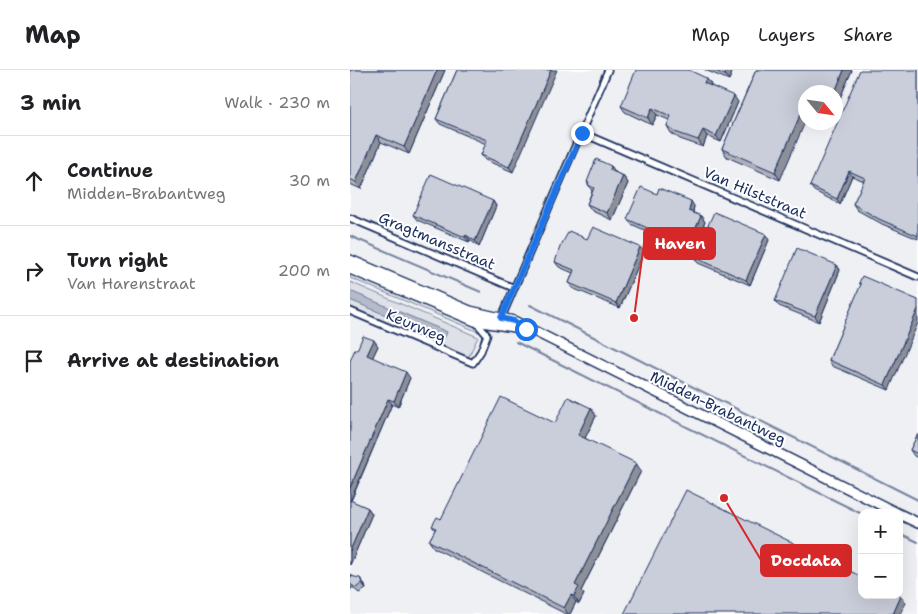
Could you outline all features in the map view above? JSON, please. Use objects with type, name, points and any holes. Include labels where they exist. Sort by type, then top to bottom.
[{"type":"street","points":[[500,321],[608,70]]},
{"type":"street","name":"Van Hilststraat","points":[[582,133],[918,277]]},
{"type":"street","name":"Gragtmansstraat","points":[[350,218],[514,288]]},
{"type":"street","name":"Midden-Brabantweg","points":[[350,260],[470,311],[526,329],[890,509]]},
{"type":"street","name":"Midden-Brabantweg","points":[[350,269],[475,320],[500,321]]},
{"type":"street","name":"Keurweg","points":[[350,311],[473,364],[484,346],[487,335],[475,320]]},
{"type":"street","name":"Midden-Brabantweg","points":[[903,516],[918,523]]},
{"type":"shaded area","points":[[350,70],[918,70],[918,614],[350,614]]},
{"type":"shaded area","points":[[350,271],[479,326],[481,333],[350,278]]},
{"type":"shaded area","points":[[350,282],[478,337],[468,358],[350,307],[350,300],[444,339],[447,332],[350,291]]},
{"type":"water","points":[[350,291],[447,332],[444,339],[350,300]]},
{"type":"building","points":[[350,70],[437,70],[404,147],[376,135],[356,182],[350,179]]},
{"type":"building","points":[[457,70],[551,70],[509,167],[481,155],[487,140],[436,119]]},
{"type":"building","points":[[636,70],[689,70],[706,78],[704,83],[734,96],[716,136],[703,130],[698,140],[675,132],[667,126],[671,116],[652,108],[648,118],[621,106]]},
{"type":"building","points":[[713,70],[727,70],[725,75]]},
{"type":"building","points":[[756,70],[844,70],[838,85],[798,85],[798,120],[775,172],[722,149]]},
{"type":"building","points":[[860,70],[918,70],[918,236],[879,219],[853,204],[865,178],[849,171],[837,199],[810,186],[834,130],[843,130],[843,109]]},
{"type":"building","points":[[596,159],[611,166],[610,170],[623,176],[607,213],[587,204],[594,188],[588,185],[589,183],[587,182]]},
{"type":"building","points":[[431,174],[493,201],[475,241],[466,235],[465,237],[413,215]]},
{"type":"building","points":[[641,187],[657,194],[659,188],[691,201],[689,211],[701,216],[688,246],[627,219]]},
{"type":"building","points":[[714,212],[766,234],[746,280],[694,257]]},
{"type":"building","points":[[593,227],[640,247],[616,303],[569,283],[574,270],[555,262],[560,247],[569,231],[587,239]]},
{"type":"building","points":[[797,248],[837,265],[815,316],[775,301]]},
{"type":"building","points":[[862,276],[918,300],[918,309],[885,385],[829,360],[861,284],[859,283]]},
{"type":"building","points":[[363,336],[374,340],[367,355],[406,372],[394,401],[388,399],[350,488],[350,361]]},
{"type":"building","points":[[501,397],[555,423],[568,397],[591,408],[578,435],[636,463],[575,585],[579,587],[574,596],[571,595],[564,608],[429,541],[436,528],[432,526],[437,517],[441,519]]},
{"type":"building","points":[[918,434],[918,454],[910,450]]},
{"type":"building","points":[[686,490],[858,575],[858,599],[900,599],[893,614],[624,614]]},
{"type":"building","points":[[350,500],[368,508],[350,551]]},
{"type":"building","points":[[350,576],[360,578],[362,583],[356,588],[350,584]]},
{"type":"waterway","points":[[350,236],[481,292]]},
{"type":"waterway","points":[[530,305],[918,500]]},
{"type":"waterway","points":[[516,342],[858,512]]},
{"type":"waterway","points":[[903,535],[918,542]]},
{"type":"place","name":"Haven","points":[[634,318]]},
{"type":"place","name":"Docdata","points":[[724,498]]},
{"type":"route","points":[[526,329],[514,321],[501,318],[582,133]]}]
